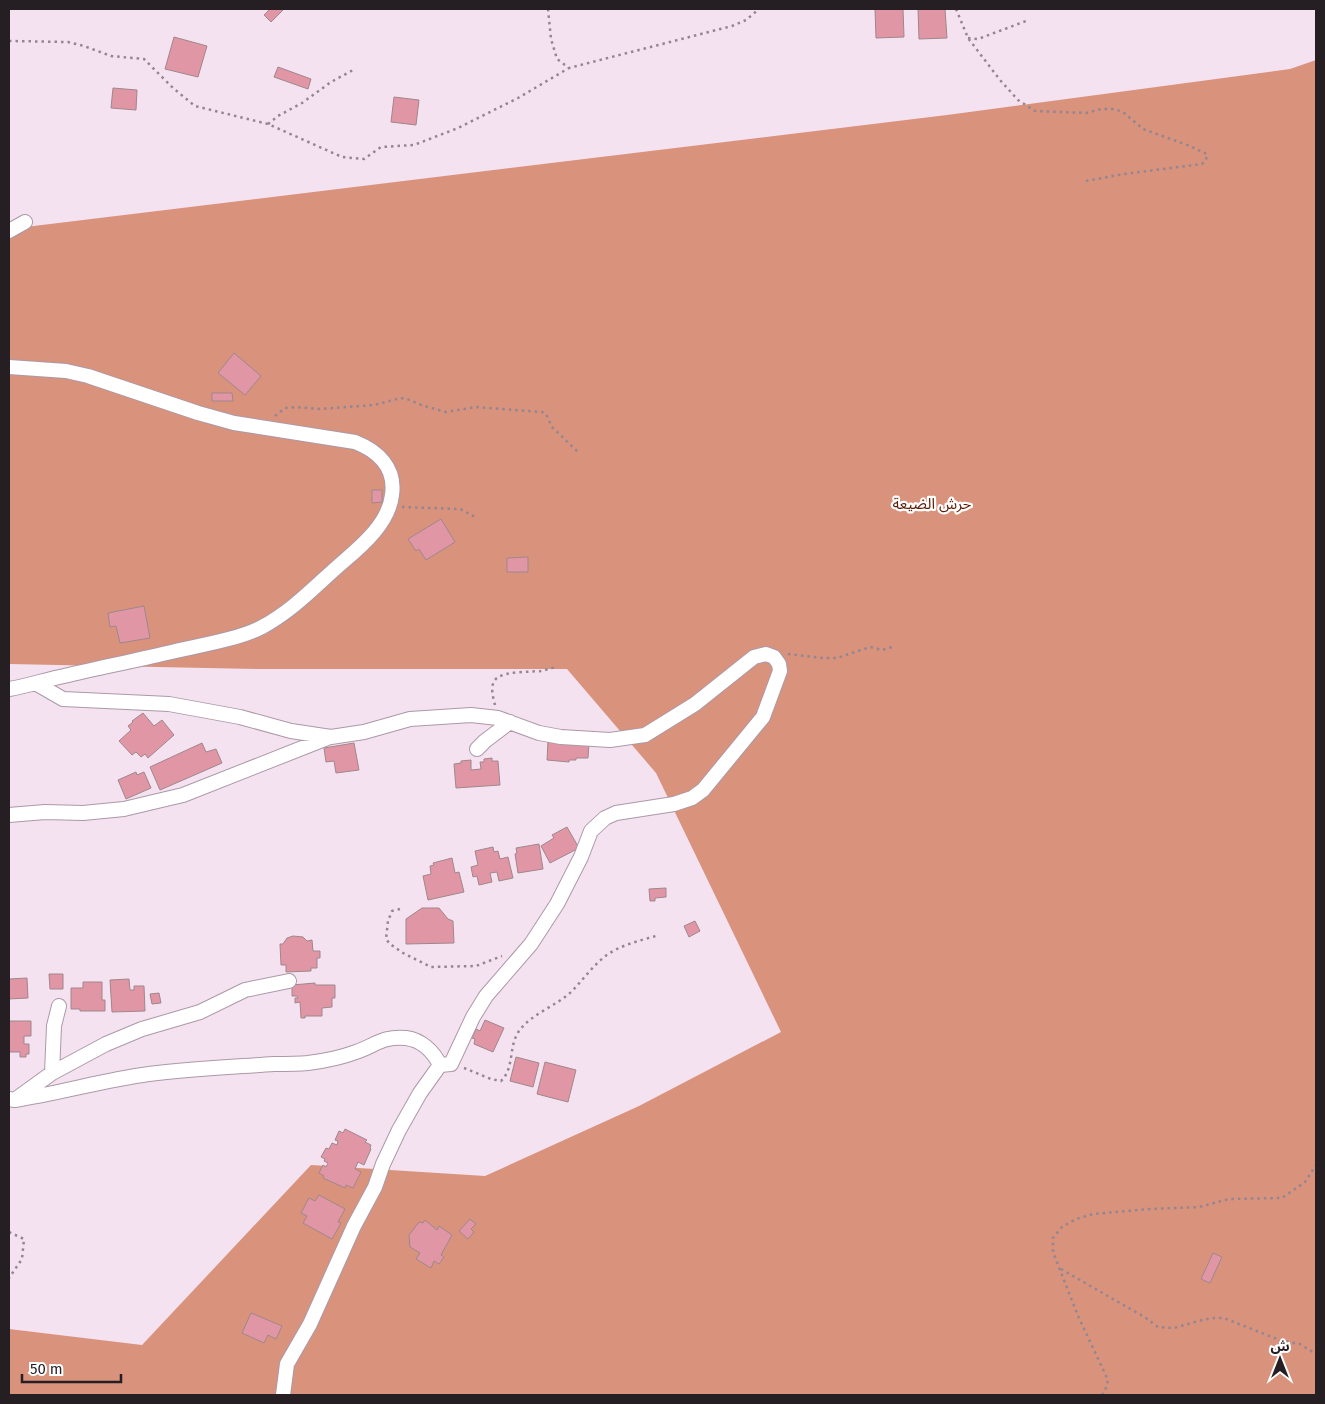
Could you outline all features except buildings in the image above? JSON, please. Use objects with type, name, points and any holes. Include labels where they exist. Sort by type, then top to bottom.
[{"type":"street","points":[[9,231],[25,222]]},
{"type":"street","points":[[9,368],[66,371],[88,376],[198,413],[234,423],[355,442],[370,448],[382,458],[390,471],[393,489],[391,507],[376,528],[353,553],[305,598],[260,628],[218,641],[9,689]]},
{"type":"street","points":[[9,815],[45,812],[83,814],[124,809],[183,795],[330,737],[364,732],[410,719],[471,715],[504,720],[539,733],[561,737],[610,740],[645,735],[695,704],[754,657],[766,654],[774,657],[779,664],[780,670],[763,717],[703,790],[692,798],[674,804],[616,813],[604,818],[591,831],[581,857],[557,904],[531,944],[486,996],[445,1064],[420,1092],[398,1130],[375,1187],[354,1226],[310,1324],[288,1364],[283,1395]]},
{"type":"street","points":[[37,684],[64,698],[169,704],[240,717],[291,731],[330,737]]},
{"type":"street","points":[[478,749],[504,720]]},
{"type":"street","points":[[12,1099],[52,1073],[106,1044],[142,1029],[200,1012],[245,990],[289,981]]},
{"type":"street","points":[[52,1073],[54,1026],[59,1006]]},
{"type":"street","points":[[12,1099],[52,1094],[121,1078],[150,1074],[306,1063],[334,1059],[357,1052],[384,1039],[394,1038],[408,1038],[422,1043],[436,1058],[445,1064]]},
{"type":"path","points":[[548,9],[551,39],[557,58],[569,68]]},
{"type":"path","points":[[9,40],[68,42],[111,56],[144,59],[173,88],[195,106],[268,124],[342,156],[364,159],[381,147],[414,145],[458,128],[518,98],[569,68],[732,26],[746,20],[759,9]]},
{"type":"path","points":[[956,9],[968,38],[1000,80],[1018,100],[1036,111],[1086,113],[1101,109],[1114,109],[1123,112],[1142,129],[1207,154],[1206,160],[1202,164],[1086,181]]},
{"type":"path","points":[[968,38],[978,39],[1026,21]]},
{"type":"path","points":[[268,124],[278,116],[302,104],[331,82],[355,69]]},
{"type":"path","points":[[262,426],[285,408],[320,409],[374,405],[401,398],[446,412],[476,407],[542,412],[546,414],[552,427],[579,452]]},
{"type":"path","points":[[391,507],[460,509],[477,518]]},
{"type":"path","points":[[774,657],[789,654],[837,658],[870,647],[882,650],[892,647]]},
{"type":"path","points":[[504,720],[492,693],[496,678],[503,675],[556,667]]},
{"type":"path","points":[[400,910],[392,911],[388,921],[386,939],[403,953],[431,967],[476,966],[508,953]]},
{"type":"path","points":[[445,1064],[458,1065],[491,1079],[501,1081],[508,1074],[519,1031],[528,1022],[571,992],[604,956],[627,944],[656,936]]},
{"type":"path","points":[[1102,1395],[1108,1380],[1078,1316],[1053,1252],[1053,1238],[1062,1227],[1076,1219],[1093,1214],[1199,1207],[1229,1199],[1282,1198],[1305,1182],[1316,1165]]},
{"type":"path","points":[[9,1232],[24,1239],[22,1259],[9,1278]]},
{"type":"path","points":[[1060,1269],[1146,1318],[1158,1327],[1174,1328],[1202,1320],[1224,1318],[1282,1341],[1300,1344],[1316,1354]]},
{"type":"green space","name":"حرش الضيعة","points":[[1316,60],[1316,1395],[9,1395],[9,1329],[142,1345],[311,1165],[485,1176],[639,1106],[781,1032],[656,773],[567,669],[256,669],[9,664],[9,229],[947,115],[1290,69]]}]
